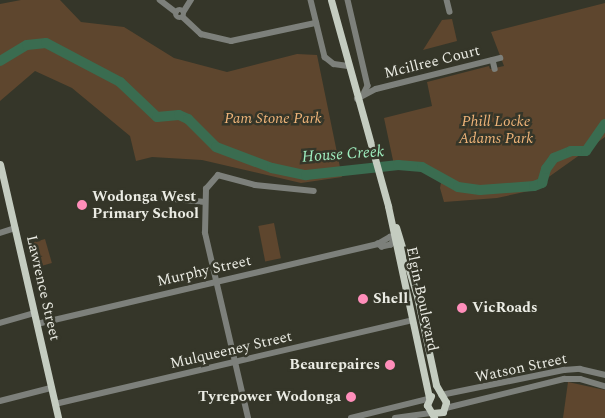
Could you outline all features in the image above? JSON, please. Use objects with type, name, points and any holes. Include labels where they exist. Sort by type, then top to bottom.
[{"type":"main road","name":"Elgin Boulevard","points":[[331,0],[348,66],[360,97],[374,157],[403,258],[417,296],[435,382],[441,395]]},
{"type":"main road","name":"Lawrence Street","points":[[0,164],[58,418]]},
{"type":"main road","name":"Elgin Boulevard","points":[[403,258],[408,301],[429,399]]},
{"type":"main road","points":[[408,301],[417,296]]},
{"type":"main road","points":[[446,409],[439,414],[433,415],[427,405],[429,399],[441,395],[446,402],[446,409],[446,418]]},
{"type":"street","points":[[160,0],[176,12],[177,18],[184,14],[191,0]]},
{"type":"street","points":[[311,0],[325,57],[332,63],[348,66]]},
{"type":"street","points":[[348,0],[367,81],[367,89],[360,97]]},
{"type":"street","points":[[447,0],[450,12]]},
{"type":"street","points":[[184,14],[201,34],[231,42],[316,23]]},
{"type":"street","name":"Mcillree Court","points":[[360,97],[376,89],[500,58]]},
{"type":"street","name":"Mcillree Court","points":[[493,60],[496,69]]},
{"type":"street","name":"Mcillree Court","points":[[367,81],[376,89]]},
{"type":"street","points":[[248,418],[205,233],[205,202],[211,180],[225,176],[255,185],[314,191]]},
{"type":"street","points":[[164,198],[205,202]]},
{"type":"street","points":[[0,233],[15,228]]},
{"type":"street","name":"Murphy Street","points":[[37,324],[378,244],[390,237],[398,239]]},
{"type":"street","points":[[0,323],[34,313]]},
{"type":"street","name":"Mulqueeney Street","points":[[55,404],[412,320]]},
{"type":"street","name":"Watson Street","points":[[441,395],[564,370],[580,369],[605,375]]},
{"type":"street","points":[[564,370],[564,380]]},
{"type":"street","points":[[520,379],[523,388]]},
{"type":"street","name":"Watson Street","points":[[446,409],[523,388],[564,380],[580,379],[605,386]]},
{"type":"street","points":[[0,401],[51,388]]},
{"type":"street","points":[[353,418],[429,399]]},
{"type":"street","points":[[388,410],[390,418]]},
{"type":"street","points":[[395,418],[433,415]]},
{"type":"green space","name":"Pam Stone Park","points":[[21,0],[60,0],[81,22],[124,27],[174,58],[227,72],[297,54],[317,55],[342,177],[301,183],[202,160],[152,157],[136,161],[130,136],[72,88],[35,71],[0,101],[0,4]]},
{"type":"green space","name":"Phill Locke Adams Park","points":[[605,3],[605,137],[529,191],[497,198],[444,202],[440,188],[442,177],[422,167],[394,165],[384,118],[432,106],[427,82],[489,66],[490,69],[504,66],[491,32]]},
{"type":"green space","points":[[452,19],[457,41],[423,50],[442,20]]},
{"type":"green space","points":[[274,223],[281,258],[265,261],[258,226]]},
{"type":"green space","points":[[45,239],[52,263],[40,266],[33,242]]},
{"type":"green space","points":[[568,382],[605,390],[605,418],[563,418]]},
{"type":"waterway","name":"House Creek","points":[[0,61],[27,45],[46,43],[120,82],[157,117],[179,115],[188,119],[216,147],[272,168],[306,175],[398,165],[422,167],[458,187],[480,190],[534,186],[542,183],[546,169],[554,158],[571,151],[586,151],[605,124]]},
{"type":"place","name":"Wodonga West Primary School","points":[[82,205]]},
{"type":"place","name":"Shell","points":[[363,299]]},
{"type":"place","name":"VicRoads","points":[[462,308]]},
{"type":"place","name":"Beaurepaires","points":[[390,365]]},
{"type":"place","name":"Tyrepower Wodonga","points":[[351,397]]}]
